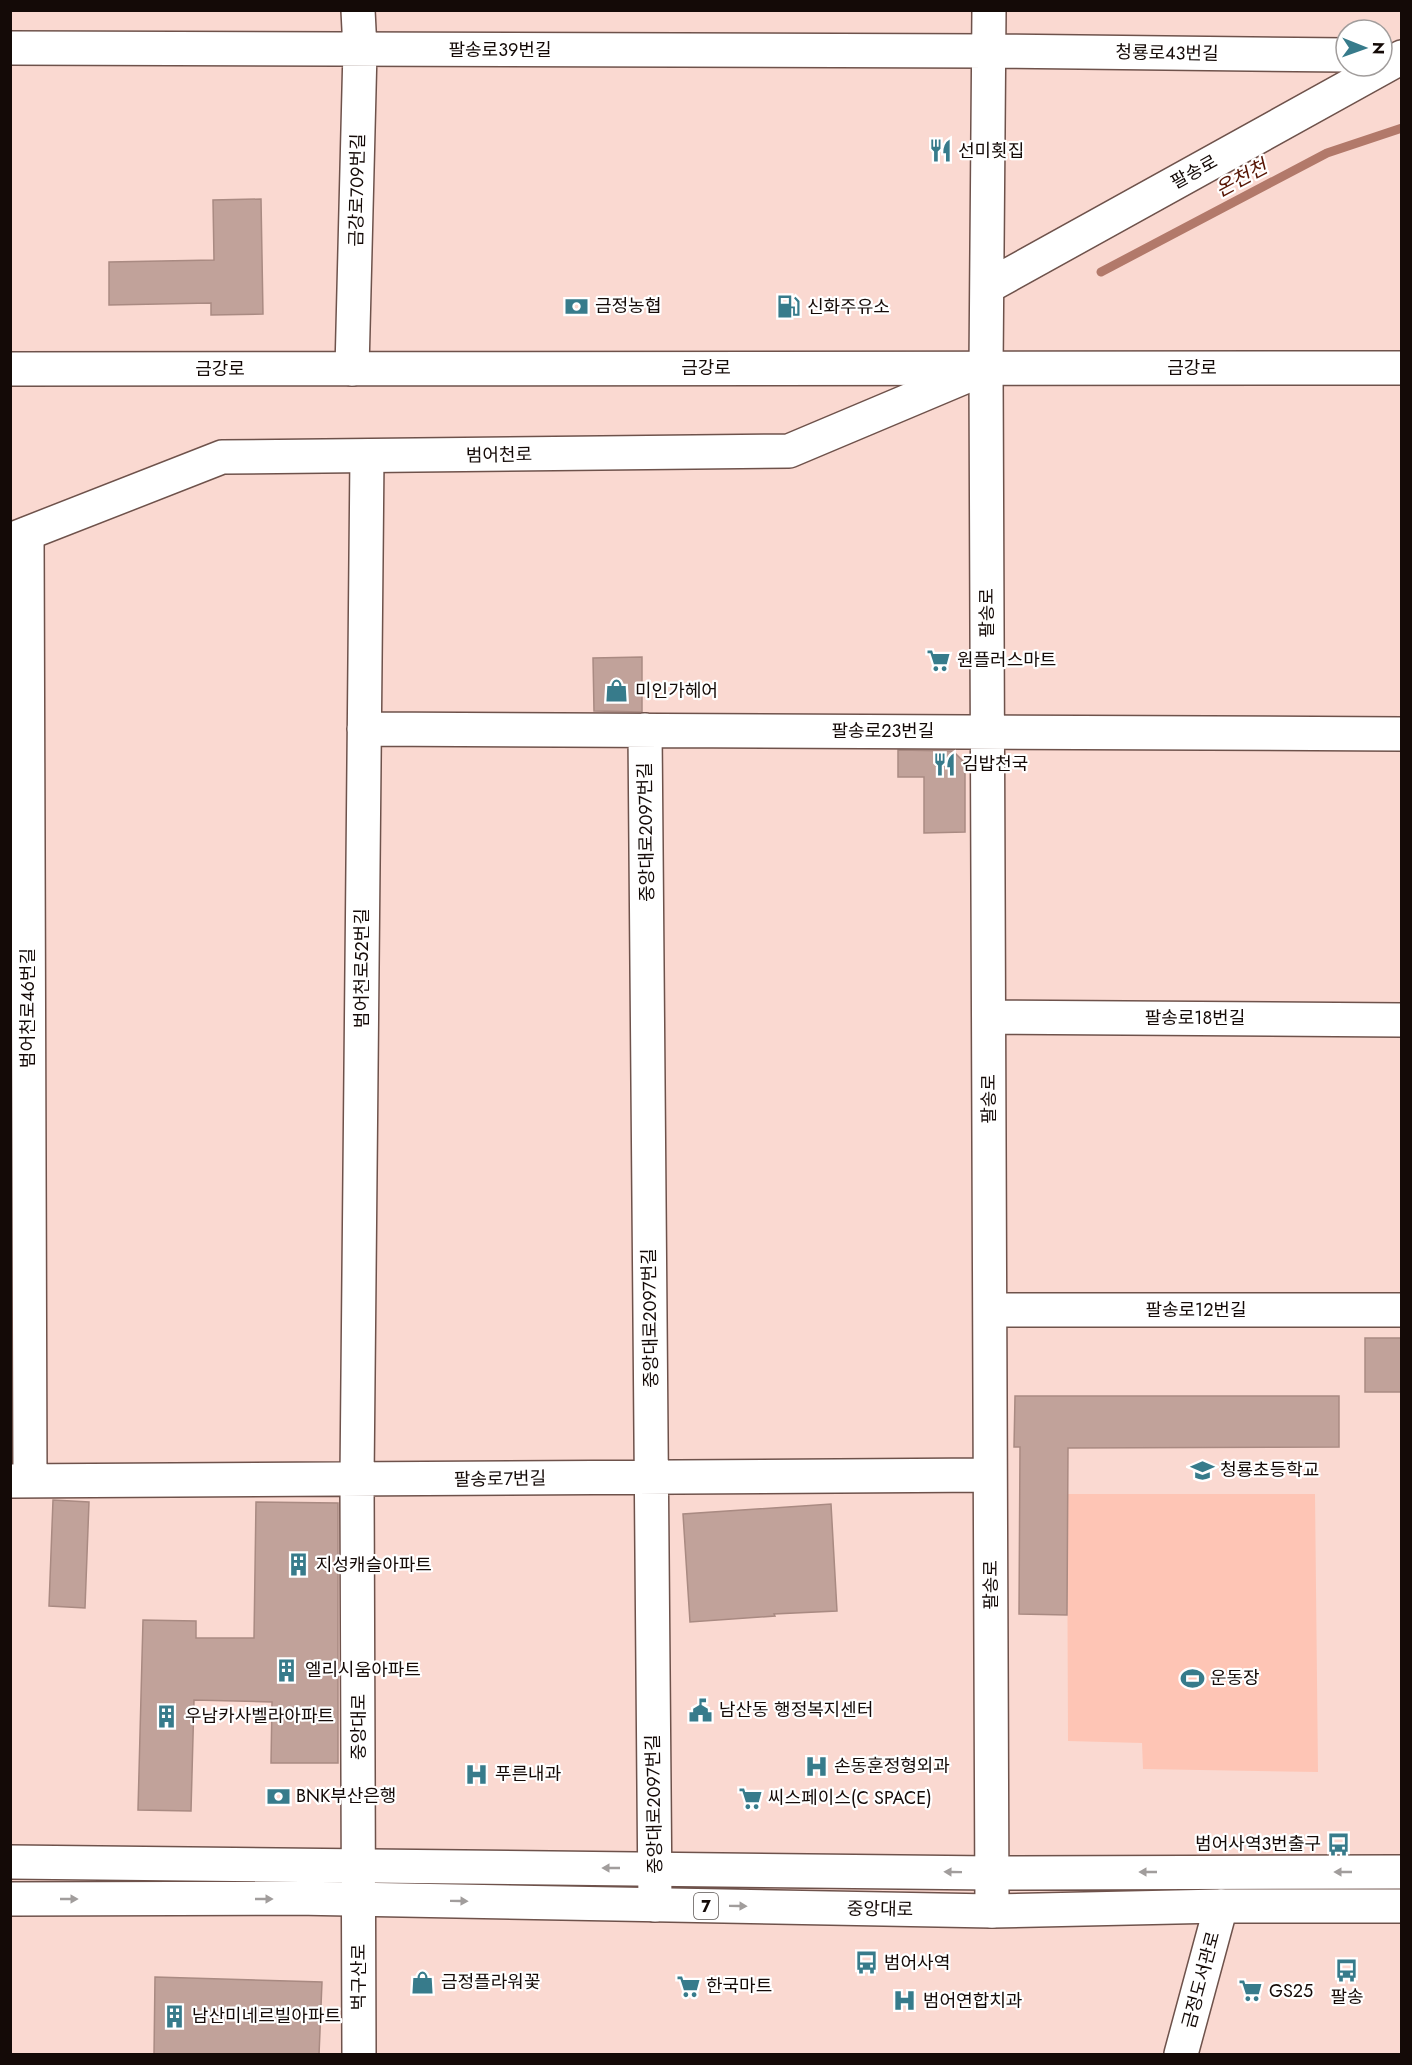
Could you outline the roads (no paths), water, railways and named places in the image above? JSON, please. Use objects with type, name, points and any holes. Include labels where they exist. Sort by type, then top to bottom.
[{"type":"street","name":"금강로709번길","points":[[352,369],[360,50],[358,10]]},
{"type":"street","name":"팔송로","points":[[989,10],[986,368],[992,1911]]},
{"type":"street","name":"팔송로39번길","points":[[10,48],[989,51]]},
{"type":"street","name":"청룡로43번길","points":[[989,51],[1334,55]]},
{"type":"street","name":"팔송로","points":[[987,287],[1401,56]]},
{"type":"street","name":"범어천로","points":[[19,537],[222,457],[789,451],[986,368]]},
{"type":"street","name":"금강로","points":[[10,369],[1401,368]]},
{"type":"street","name":"범어천로52번길","points":[[357,1480],[367,456]]},
{"type":"street","name":"범어천로46번길","points":[[19,537],[20,1481]]},
{"type":"street","name":"팔송로23번길","points":[[364,729],[1401,734]]},
{"type":"street","name":"중앙대로2097번길","points":[[645,730],[655,1905]]},
{"type":"street","name":"팔송로18번길","points":[[989,1017],[1401,1020]]},
{"type":"street","name":"팔송로12번길","points":[[990,1310],[1401,1310]]},
{"type":"street","name":"팔송로7번길","points":[[20,1481],[990,1476]]},
{"type":"street","name":"중앙대로","points":[[357,1480],[359,1900]]},
{"type":"street","name":"중앙대로","points":[[10,1863],[992,1873],[1401,1872]]},
{"type":"street","name":"중앙대로","points":[[10,1899],[359,1900],[992,1911],[1221,1906],[1401,1906]]},
{"type":"street","name":"벅구산로","points":[[359,1900],[359,2055]]},
{"type":"street","name":"금정도서관로","points":[[1181,2055],[1221,1906]]},
{"type":"waterway","name":"온천천","points":[[1101,272],[1327,153],[1402,128]]},
{"type":"place","name":"선미횟집","points":[[940,151]]},
{"type":"place","name":"금정농협","points":[[577,306]]},
{"type":"place","name":"신화주유소","points":[[789,307]]},
{"type":"place","name":"원플러스마트","points":[[939,660]]},
{"type":"place","name":"미인가헤어","points":[[617,691]]},
{"type":"place","name":"김밥천국","points":[[944,764]]},
{"type":"place","name":"청룡초등학교","points":[[1202,1470]]},
{"type":"place","name":"지성캐슬아파트","points":[[298,1565]]},
{"type":"place","name":"엘리시움아파트","points":[[287,1670]]},
{"type":"place","name":"운동장","points":[[1192,1678]]},
{"type":"place","name":"남산동 행정복지센터","points":[[701,1710]]},
{"type":"place","name":"우남카사벨라아파트","points":[[167,1716]]},
{"type":"place","name":"손동훈정형외과","points":[[816,1766]]},
{"type":"place","name":"푸른내과","points":[[477,1774]]},
{"type":"place","name":"BNK부산은행","points":[[278,1796]]},
{"type":"place","name":"씨스페이스(C SPACE)","points":[[750,1798]]},
{"type":"place","name":"범어사역3번출구","points":[[1339,1844]]},
{"type":"place","name":"범어사역","points":[[866,1963]]},
{"type":"place","name":"팔송","points":[[1347,1971]]},
{"type":"place","name":"금정플라워꽃","points":[[423,1982]]},
{"type":"place","name":"한국마트","points":[[688,1986]]},
{"type":"place","name":"GS25","points":[[1251,1991]]},
{"type":"place","name":"범어연합치과","points":[[905,2001]]},
{"type":"place","name":"남산미네르빌아파트","points":[[174,2016]]}]
